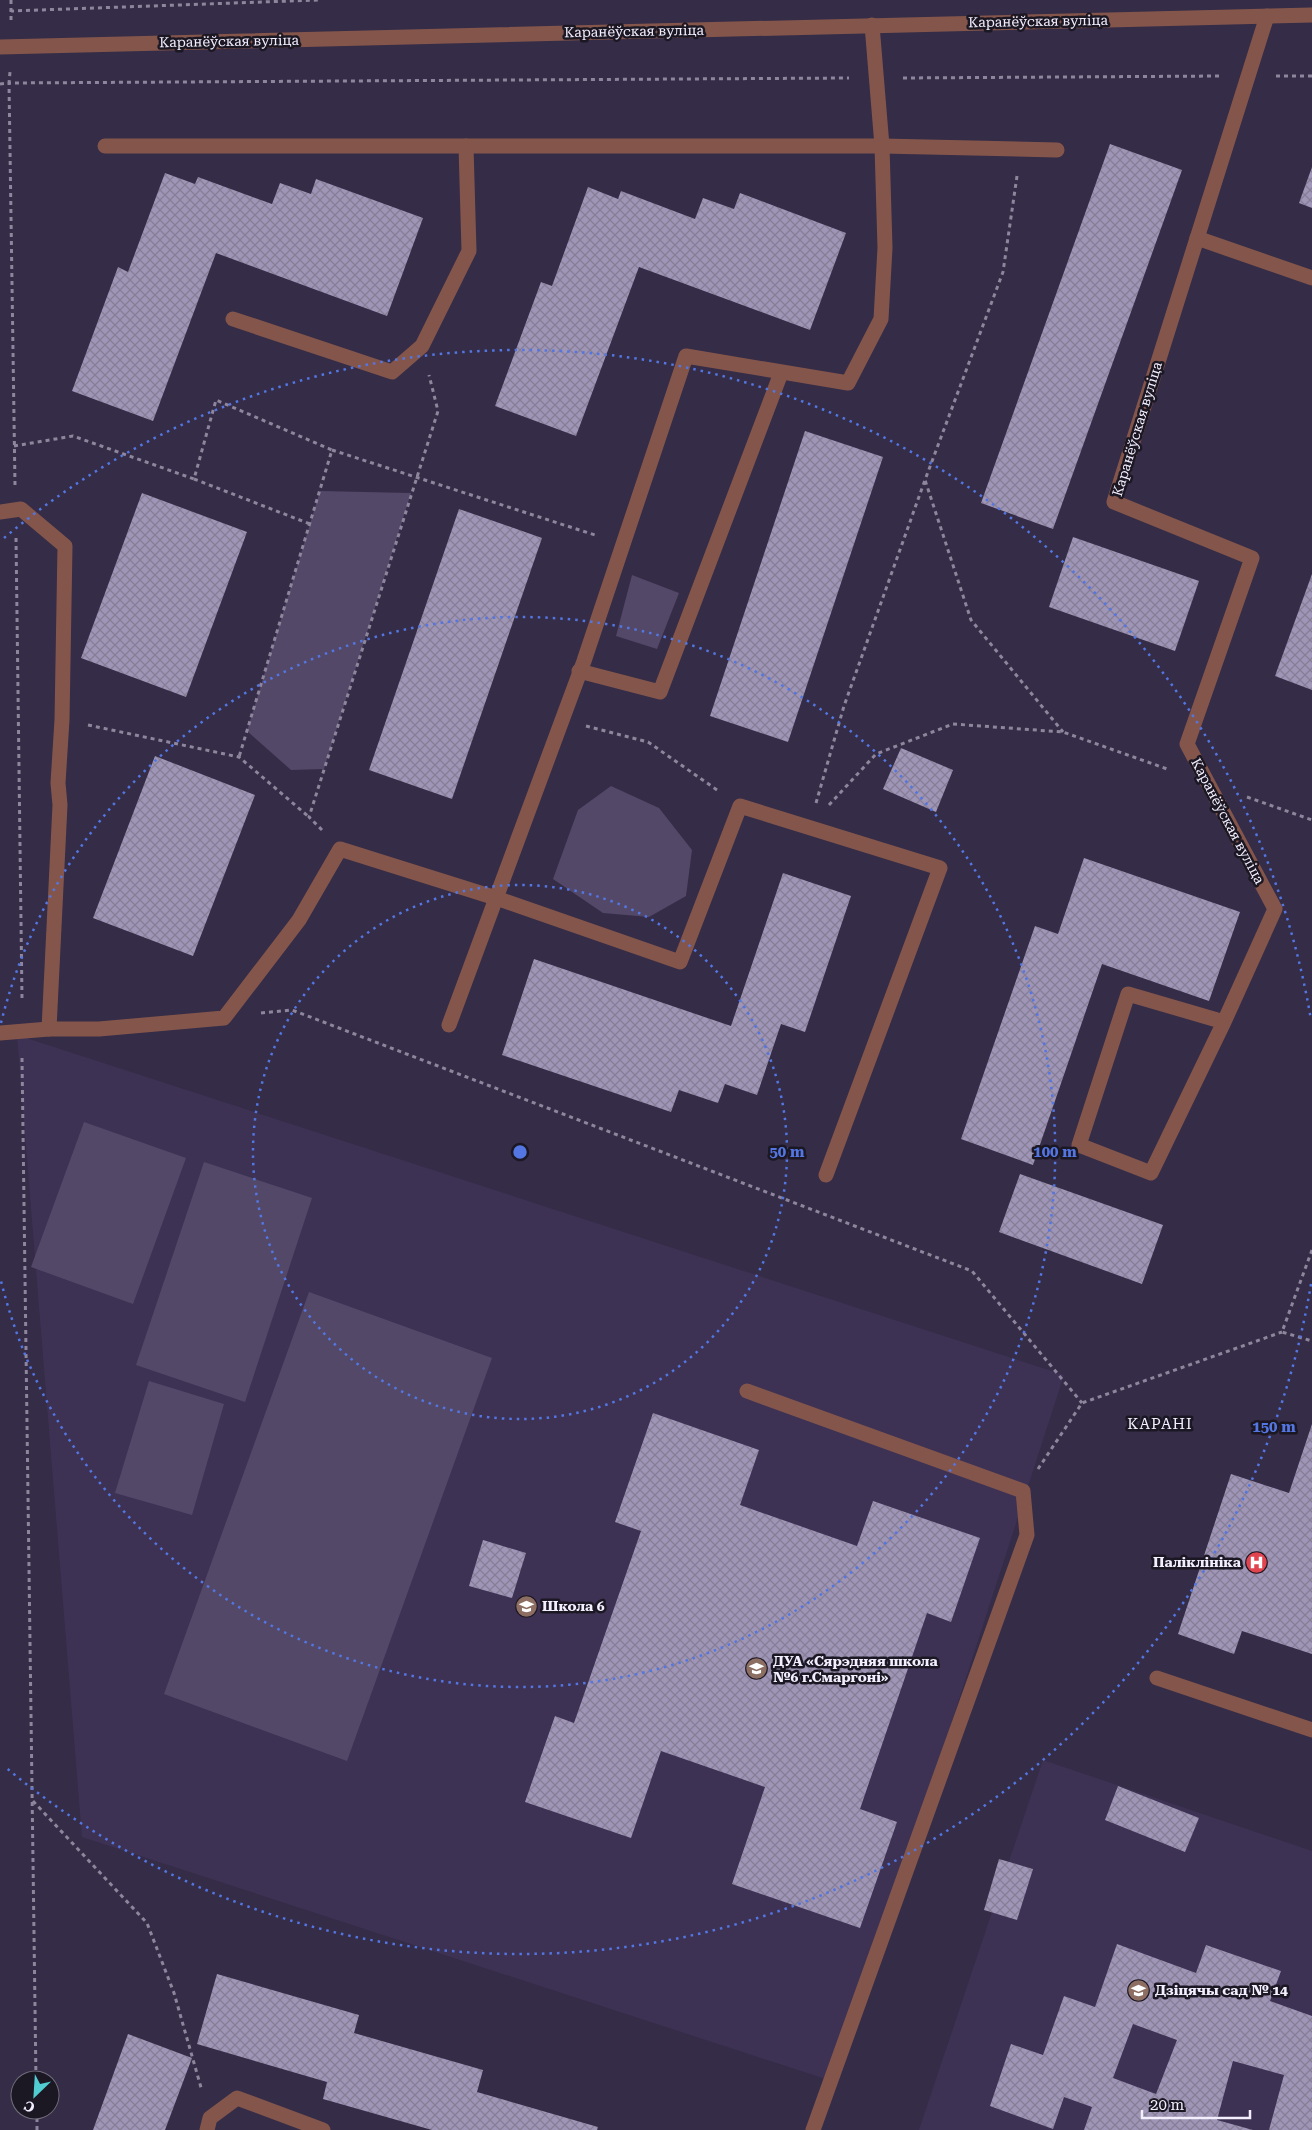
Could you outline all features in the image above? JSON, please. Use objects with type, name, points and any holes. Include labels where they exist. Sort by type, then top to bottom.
[{"type":"street","name":"Каранёўская вуліца","points":[[5,46],[1312,15]]},
{"type":"street","name":"Каранёўская вуліца","points":[[1224,1022],[1128,994],[1079,1145],[1151,1174],[1224,1022],[1275,909],[1187,744],[1252,558],[1114,502],[1267,16]]},
{"type":"street","points":[[449,1025],[580,671],[686,356],[848,383],[881,319],[885,248],[882,146],[872,25]]},
{"type":"street","points":[[105,146],[882,146],[1057,150]]},
{"type":"street","points":[[233,319],[392,372],[422,346],[469,251],[466,146]]},
{"type":"street","points":[[1197,238],[1312,278]]},
{"type":"street","points":[[580,671],[660,692],[781,372]]},
{"type":"street","points":[[8,511],[21,509],[66,546],[62,720],[58,783],[60,805],[49,1029]]},
{"type":"street","points":[[0,1033],[49,1029],[99,1029],[224,1018],[299,920],[340,849],[496,898],[680,962],[740,806],[940,868],[826,1175]]},
{"type":"street","points":[[747,1391],[1023,1491],[1027,1535],[813,2130]]},
{"type":"street","points":[[1157,1678],[1312,1730]]},
{"type":"street","points":[[208,2124],[237,2098],[323,2130]]},
{"type":"path","points":[[11,0],[5,46],[9,83],[14,446],[8,511],[22,1031],[36,2070]]},
{"type":"path","points":[[11,11],[318,0]]},
{"type":"path","points":[[0,84],[1312,76]]},
{"type":"path","points":[[809,827],[844,706],[1003,272],[1021,148]]},
{"type":"path","points":[[309,817],[438,411],[422,346]]},
{"type":"path","points":[[194,479],[216,400],[332,450],[623,544]]},
{"type":"path","points":[[14,446],[73,436],[194,479],[310,524]]},
{"type":"path","points":[[239,757],[332,450]]},
{"type":"path","points":[[926,480],[971,620],[1063,732]]},
{"type":"path","points":[[62,720],[239,757],[309,817],[340,849]]},
{"type":"path","points":[[562,720],[648,742],[740,806]]},
{"type":"path","points":[[809,827],[876,754],[953,724],[1063,732],[1312,820]]},
{"type":"path","points":[[224,1018],[292,1010],[972,1271],[1082,1403]]},
{"type":"path","points":[[1282,1332],[1312,1250]]},
{"type":"path","points":[[1023,1491],[1082,1403],[1282,1332],[1312,1340]]},
{"type":"path","points":[[32,1800],[147,1923],[174,1993],[208,2124]]},
{"type":"shaded area","points":[[320,491],[411,493],[324,769],[291,770],[247,731]]},
{"type":"shaded area","points":[[632,575],[679,593],[657,649],[616,636]]},
{"type":"shaded area","points":[[611,786],[659,808],[692,850],[686,896],[649,917],[603,913],[553,879],[578,810]]},
{"type":"shaded area","name":"Школа 6","points":[[17,1035],[1064,1375],[835,2082],[82,1837]]},
{"type":"shaded area","points":[[84,1122],[186,1158],[133,1304],[31,1267]]},
{"type":"shaded area","points":[[204,1162],[312,1198],[245,1402],[136,1365]]},
{"type":"shaded area","points":[[309,1292],[492,1358],[347,1761],[164,1694]]},
{"type":"shaded area","points":[[149,1381],[224,1404],[192,1515],[115,1493]]},
{"type":"shaded area","name":"Дзіцячы сад № 14","points":[[1043,1760],[1312,1851],[1312,2130],[919,2130]]},
{"type":"building","points":[[1110,144],[1182,170],[1053,529],[981,503]]},
{"type":"building","points":[[1312,167],[1312,208],[1299,203]]},
{"type":"building","points":[[165,173],[195,184],[198,177],[272,204],[280,183],[311,194],[316,179],[423,218],[387,316],[216,253],[153,421],[72,391],[118,267],[128,272]]},
{"type":"building","points":[[588,187],[618,199],[621,191],[695,219],[703,198],[734,209],[740,193],[846,233],[810,330],[639,267],[576,436],[495,406],[541,282],[552,286]]},
{"type":"building","points":[[805,431],[883,457],[788,742],[710,716]]},
{"type":"building","points":[[142,493],[247,532],[186,697],[81,658]]},
{"type":"building","points":[[459,509],[542,538],[452,799],[369,770]]},
{"type":"building","points":[[1073,537],[1199,581],[1175,651],[1049,607]]},
{"type":"building","points":[[1312,574],[1312,690],[1275,676]]},
{"type":"building","points":[[901,748],[953,770],[936,812],[883,789]]},
{"type":"building","points":[[155,756],[255,795],[193,956],[93,918]]},
{"type":"building","points":[[1084,858],[1240,912],[1209,1001],[1102,964],[1033,1165],[961,1139],[1035,926],[1058,934]]},
{"type":"building","points":[[783,873],[851,896],[805,1032],[781,1024],[757,1095],[725,1084],[718,1103],[679,1090],[671,1112],[502,1055],[534,959],[731,1026]]},
{"type":"building","points":[[1020,1174],[1163,1225],[1142,1284],[999,1232]]},
{"type":"building","points":[[653,1413],[759,1450],[740,1505],[857,1546],[873,1501],[980,1538],[951,1622],[927,1613],[860,1809],[897,1822],[860,1928],[732,1884],[765,1787],[661,1751],[631,1838],[525,1802],[555,1716],[574,1723],[641,1531],[615,1522]]},
{"type":"building","name":"Паліклініка","points":[[1312,1424],[1312,1654],[1242,1631],[1234,1654],[1178,1634],[1231,1474],[1289,1493]]},
{"type":"building","points":[[483,1540],[526,1553],[512,1598],[469,1586]]},
{"type":"building","points":[[1118,1786],[1199,1818],[1185,1852],[1105,1820]]},
{"type":"building","points":[[999,1859],[1033,1869],[1017,1920],[984,1910]]},
{"type":"building","points":[[1117,1944],[1196,1973],[1206,1945],[1281,1971],[1270,2001],[1312,2016],[1312,2130],[1269,2130],[1284,2075],[1233,2061],[1217,2120],[1253,2130],[1084,2130],[1092,2107],[1064,2097],[1053,2129],[990,2106],[1011,2044],[1043,2055],[1064,1996],[1095,2007]],"holes":[[[1133,2024],[1177,2040],[1156,2094],[1113,2078]]]},
{"type":"building","points":[[217,1974],[359,2015],[354,2033],[483,2070],[477,2092],[598,2127],[597,2130],[432,2130],[323,2099],[327,2082],[197,2044]]},
{"type":"building","points":[[128,2034],[192,2058],[165,2130],[93,2130]]},
{"type":"place","name":"Паліклініка","points":[[1257,1562]]},
{"type":"place","name":"Школа 6","points":[[526,1606]]},
{"type":"place","name":"ДУА «Сярэдняя школа №6 г.Смаргоні»","points":[[757,1669]]},
{"type":"place","name":"Дзіцячы сад № 14","points":[[1139,1990]]},
{"type":"district","name":"КАРАНІ","points":[[1160,1424]]}]
